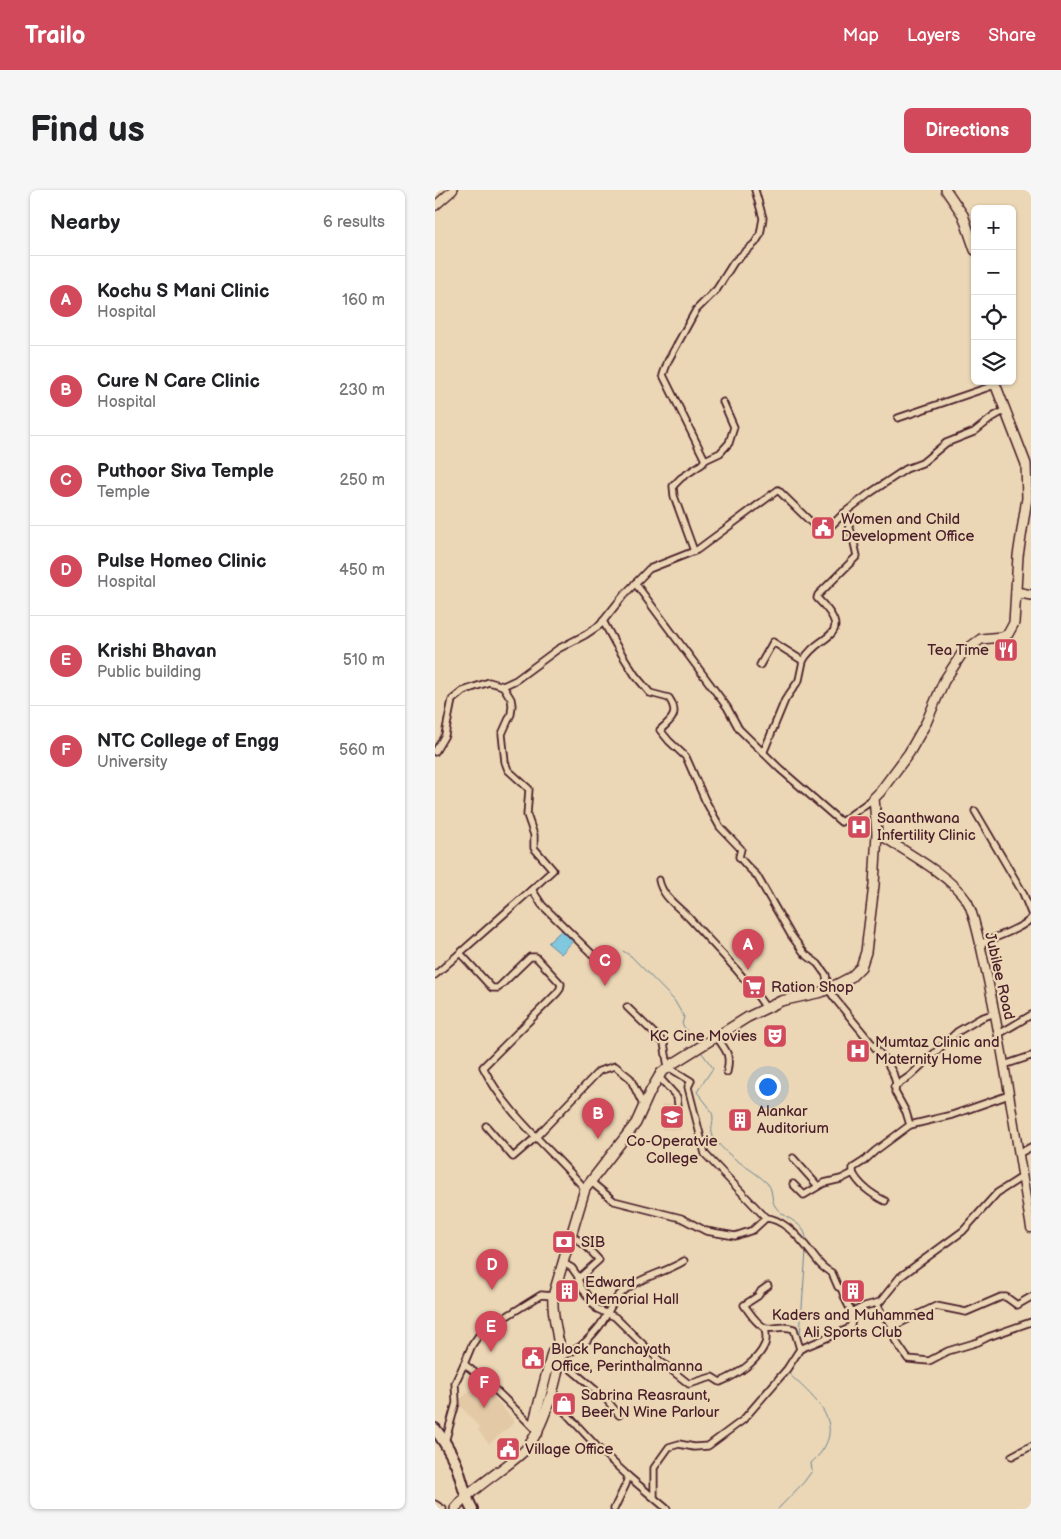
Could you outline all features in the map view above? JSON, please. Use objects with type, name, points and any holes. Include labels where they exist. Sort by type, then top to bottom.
[{"type":"highway","points":[[439,1436],[456,1465],[466,1497],[473,1509]]},
{"type":"main road","points":[[436,204],[453,190]]},
{"type":"main road","points":[[946,190],[963,215],[971,238]]},
{"type":"main road","points":[[455,1509],[466,1497],[524,1450],[537,1432],[550,1396],[559,1359],[559,1341],[553,1311],[553,1296],[562,1262],[588,1185],[631,1130],[659,1077],[668,1067],[716,1036],[781,1001],[813,995],[829,989],[857,972],[865,961],[874,885],[877,833],[874,798],[909,754],[927,723],[943,681],[963,652],[981,638],[1002,637],[1011,630],[1014,623],[1018,556],[1027,498],[1027,464],[995,385]]},
{"type":"main road","points":[[1017,592],[1031,595]]},
{"type":"main road","name":"Jubilee Road","points":[[877,833],[943,877],[960,892],[968,903],[980,944],[995,1013],[1031,1228]]},
{"type":"main road","points":[[537,1432],[534,1423],[535,1418],[552,1353],[559,1341]]},
{"type":"street","points":[[705,460],[663,376],[668,361],[696,310],[717,289],[734,262],[755,243],[760,235],[763,218],[755,190]]},
{"type":"street","points":[[898,418],[989,385]]},
{"type":"street","points":[[694,551],[674,496],[673,486],[705,460],[720,453],[729,443],[733,436],[734,427],[723,402]]},
{"type":"street","points":[[435,752],[445,735],[452,700],[463,691],[489,682],[503,686],[516,680],[558,649],[593,630],[649,568],[694,551],[778,490],[823,534],[844,513],[869,493],[906,469],[922,463],[946,443],[974,432],[1005,410]]},
{"type":"street","points":[[764,751],[785,700],[799,680],[803,661],[807,653],[834,632],[836,626],[831,614],[817,598],[857,556],[852,534],[844,513]]},
{"type":"street","points":[[635,583],[727,707],[739,729],[764,751],[780,769],[841,822],[874,798]]},
{"type":"street","points":[[603,621],[635,675],[650,693],[669,698],[675,707],[674,716],[660,730],[686,757],[705,800],[720,827],[741,849],[739,856],[757,876],[791,935],[805,954],[818,964],[826,975],[829,989],[836,1000],[886,1061],[893,1073],[895,1092],[906,1112],[910,1125]]},
{"type":"street","points":[[760,665],[773,642],[803,661]]},
{"type":"street","points":[[435,975],[553,870],[534,848],[533,835],[527,815],[529,789],[508,770],[505,762],[502,734],[511,714],[512,705],[511,699],[503,686]]},
{"type":"street","points":[[975,811],[1023,893],[1031,913]]},
{"type":"street","points":[[659,880],[660,885],[671,900],[719,951],[755,992],[766,1008]]},
{"type":"street","points":[[530,891],[533,891],[541,905],[592,954]]},
{"type":"street","points":[[980,944],[1031,920]]},
{"type":"street","points":[[460,953],[492,988],[498,988],[533,956],[537,957],[561,984],[557,993],[483,1067],[489,1079],[506,1102],[536,1137],[588,1185],[614,1201],[681,1218],[706,1231],[735,1236],[753,1230],[766,1218]]},
{"type":"street","points":[[627,1007],[664,1043],[668,1067],[691,1081],[688,1087],[705,1154],[766,1218],[774,1219],[787,1227],[812,1253],[822,1268],[832,1273],[838,1288],[841,1288],[847,1305],[853,1312],[851,1325],[848,1328],[800,1349],[787,1369],[743,1420],[718,1439],[708,1446],[694,1447],[679,1444],[669,1447],[654,1468],[654,1497]]},
{"type":"street","points":[[895,1087],[935,1054],[942,1044],[957,1032],[995,1013]]},
{"type":"street","points":[[999,1034],[1031,1015]]},
{"type":"street","points":[[716,1036],[729,1055],[727,1072]]},
{"type":"street","points":[[1005,1065],[1031,1056]]},
{"type":"street","points":[[486,1126],[513,1157],[536,1137],[599,1070],[615,1066],[630,1078],[644,1107]]},
{"type":"street","points":[[659,1077],[677,1097],[678,1105]]},
{"type":"street","points":[[885,1201],[858,1181],[853,1173],[853,1168],[864,1162],[875,1151],[910,1125],[952,1115],[1009,1095]]},
{"type":"street","points":[[1018,1154],[1031,1147]]},
{"type":"street","points":[[793,1158],[818,1186]]},
{"type":"street","points":[[793,1184],[804,1195],[829,1180],[841,1179],[853,1173]]},
{"type":"street","points":[[853,1312],[880,1302],[900,1276],[963,1231],[997,1193],[1022,1177]]},
{"type":"street","points":[[571,1235],[587,1246],[599,1260],[579,1278]]},
{"type":"street","points":[[619,1415],[605,1399],[559,1359],[566,1353],[581,1346],[601,1325],[613,1302],[627,1288],[640,1280],[684,1261]]},
{"type":"street","points":[[562,1262],[572,1268],[579,1278],[581,1287],[587,1297],[597,1309],[615,1317],[660,1361],[689,1384],[711,1378],[720,1382],[743,1368],[757,1357],[766,1342],[765,1328]]},
{"type":"street","points":[[767,1286],[761,1290],[758,1296],[745,1305],[755,1320],[765,1328],[786,1326],[794,1329],[800,1349]]},
{"type":"street","points":[[507,1316],[541,1295],[553,1296]]},
{"type":"street","points":[[877,1304],[883,1316],[891,1323],[899,1324],[936,1306],[966,1312],[1001,1297],[1007,1298],[1017,1305],[1031,1297]]},
{"type":"street","points":[[891,1323],[895,1340],[907,1359],[929,1361],[948,1351],[979,1342],[1031,1322]]},
{"type":"street","points":[[439,1436],[456,1403],[455,1383],[472,1345],[484,1328]]},
{"type":"street","points":[[464,1364],[489,1382],[537,1432]]},
{"type":"street","points":[[550,1396],[600,1450],[667,1509]]},
{"type":"street","points":[[1012,1456],[1031,1446]]},
{"type":"street","points":[[614,1509],[628,1476]]},
{"type":"street","points":[[435,1504],[443,1509]]},
{"type":"shaded area","name":"Co-Operatvie College","points":[[662,1104],[681,1105],[681,1130],[662,1129]]},
{"type":"shaded area","points":[[481,1382],[515,1422],[489,1444],[478,1430],[480,1428],[457,1402]]},
{"type":"water","points":[[563,929],[574,940],[561,954],[548,943]]},
{"type":"waterway","points":[[623,951],[631,956],[674,1000],[684,1017],[682,1024],[695,1042]]},
{"type":"waterway","points":[[702,1053],[713,1068],[697,1092],[713,1115],[713,1136],[718,1144],[768,1184],[775,1206],[803,1230],[806,1235],[806,1242]]},
{"type":"waterway","points":[[802,1344],[800,1335],[806,1251]]},
{"type":"waterway","points":[[778,1509],[812,1471],[811,1463],[823,1450],[828,1438],[829,1426],[819,1404],[788,1373],[795,1361]]},
{"type":"place","name":"Women and Child Development Office","points":[[823,528]]},
{"type":"place","name":"Tea Time","points":[[1006,650]]},
{"type":"place","name":"Saanthwana Infertility Clinic","points":[[859,827]]},
{"type":"place","name":"Kochu S Mani Clinic","points":[[748,970]]},
{"type":"place","name":"Puthoor Siva Temple","points":[[605,986]]},
{"type":"place","name":"Ration Shop","points":[[754,987]]},
{"type":"place","name":"KC Cine Movies","points":[[775,1036]]},
{"type":"place","name":"Mumtaz Clinic and Maternity Home","points":[[858,1051]]},
{"type":"place","name":"Co-Operatvie College","points":[[672,1117]]},
{"type":"place","name":"Alankar Auditorium","points":[[740,1120]]},
{"type":"place","name":"Cure N Care Clinic","points":[[598,1139]]},
{"type":"place","name":"SIB","points":[[564,1242]]},
{"type":"place","name":"Pulse Homeo Clinic","points":[[492,1290]]},
{"type":"place","name":"Edward Memorial Hall","points":[[567,1291]]},
{"type":"place","name":"Kaders and Muhammed Ali Sports Club","points":[[853,1291]]},
{"type":"place","name":"Krishi Bhavan","points":[[491,1352]]},
{"type":"place","name":"Block Panchayath Office, Perinthalmanna","points":[[533,1358]]},
{"type":"place","name":"Sabrina Reasraunt, Beer N Wine Parlour","points":[[564,1404]]},
{"type":"place","name":"NTC College of Engg","points":[[484,1408]]},
{"type":"place","name":"Village Office","points":[[508,1449]]}]
